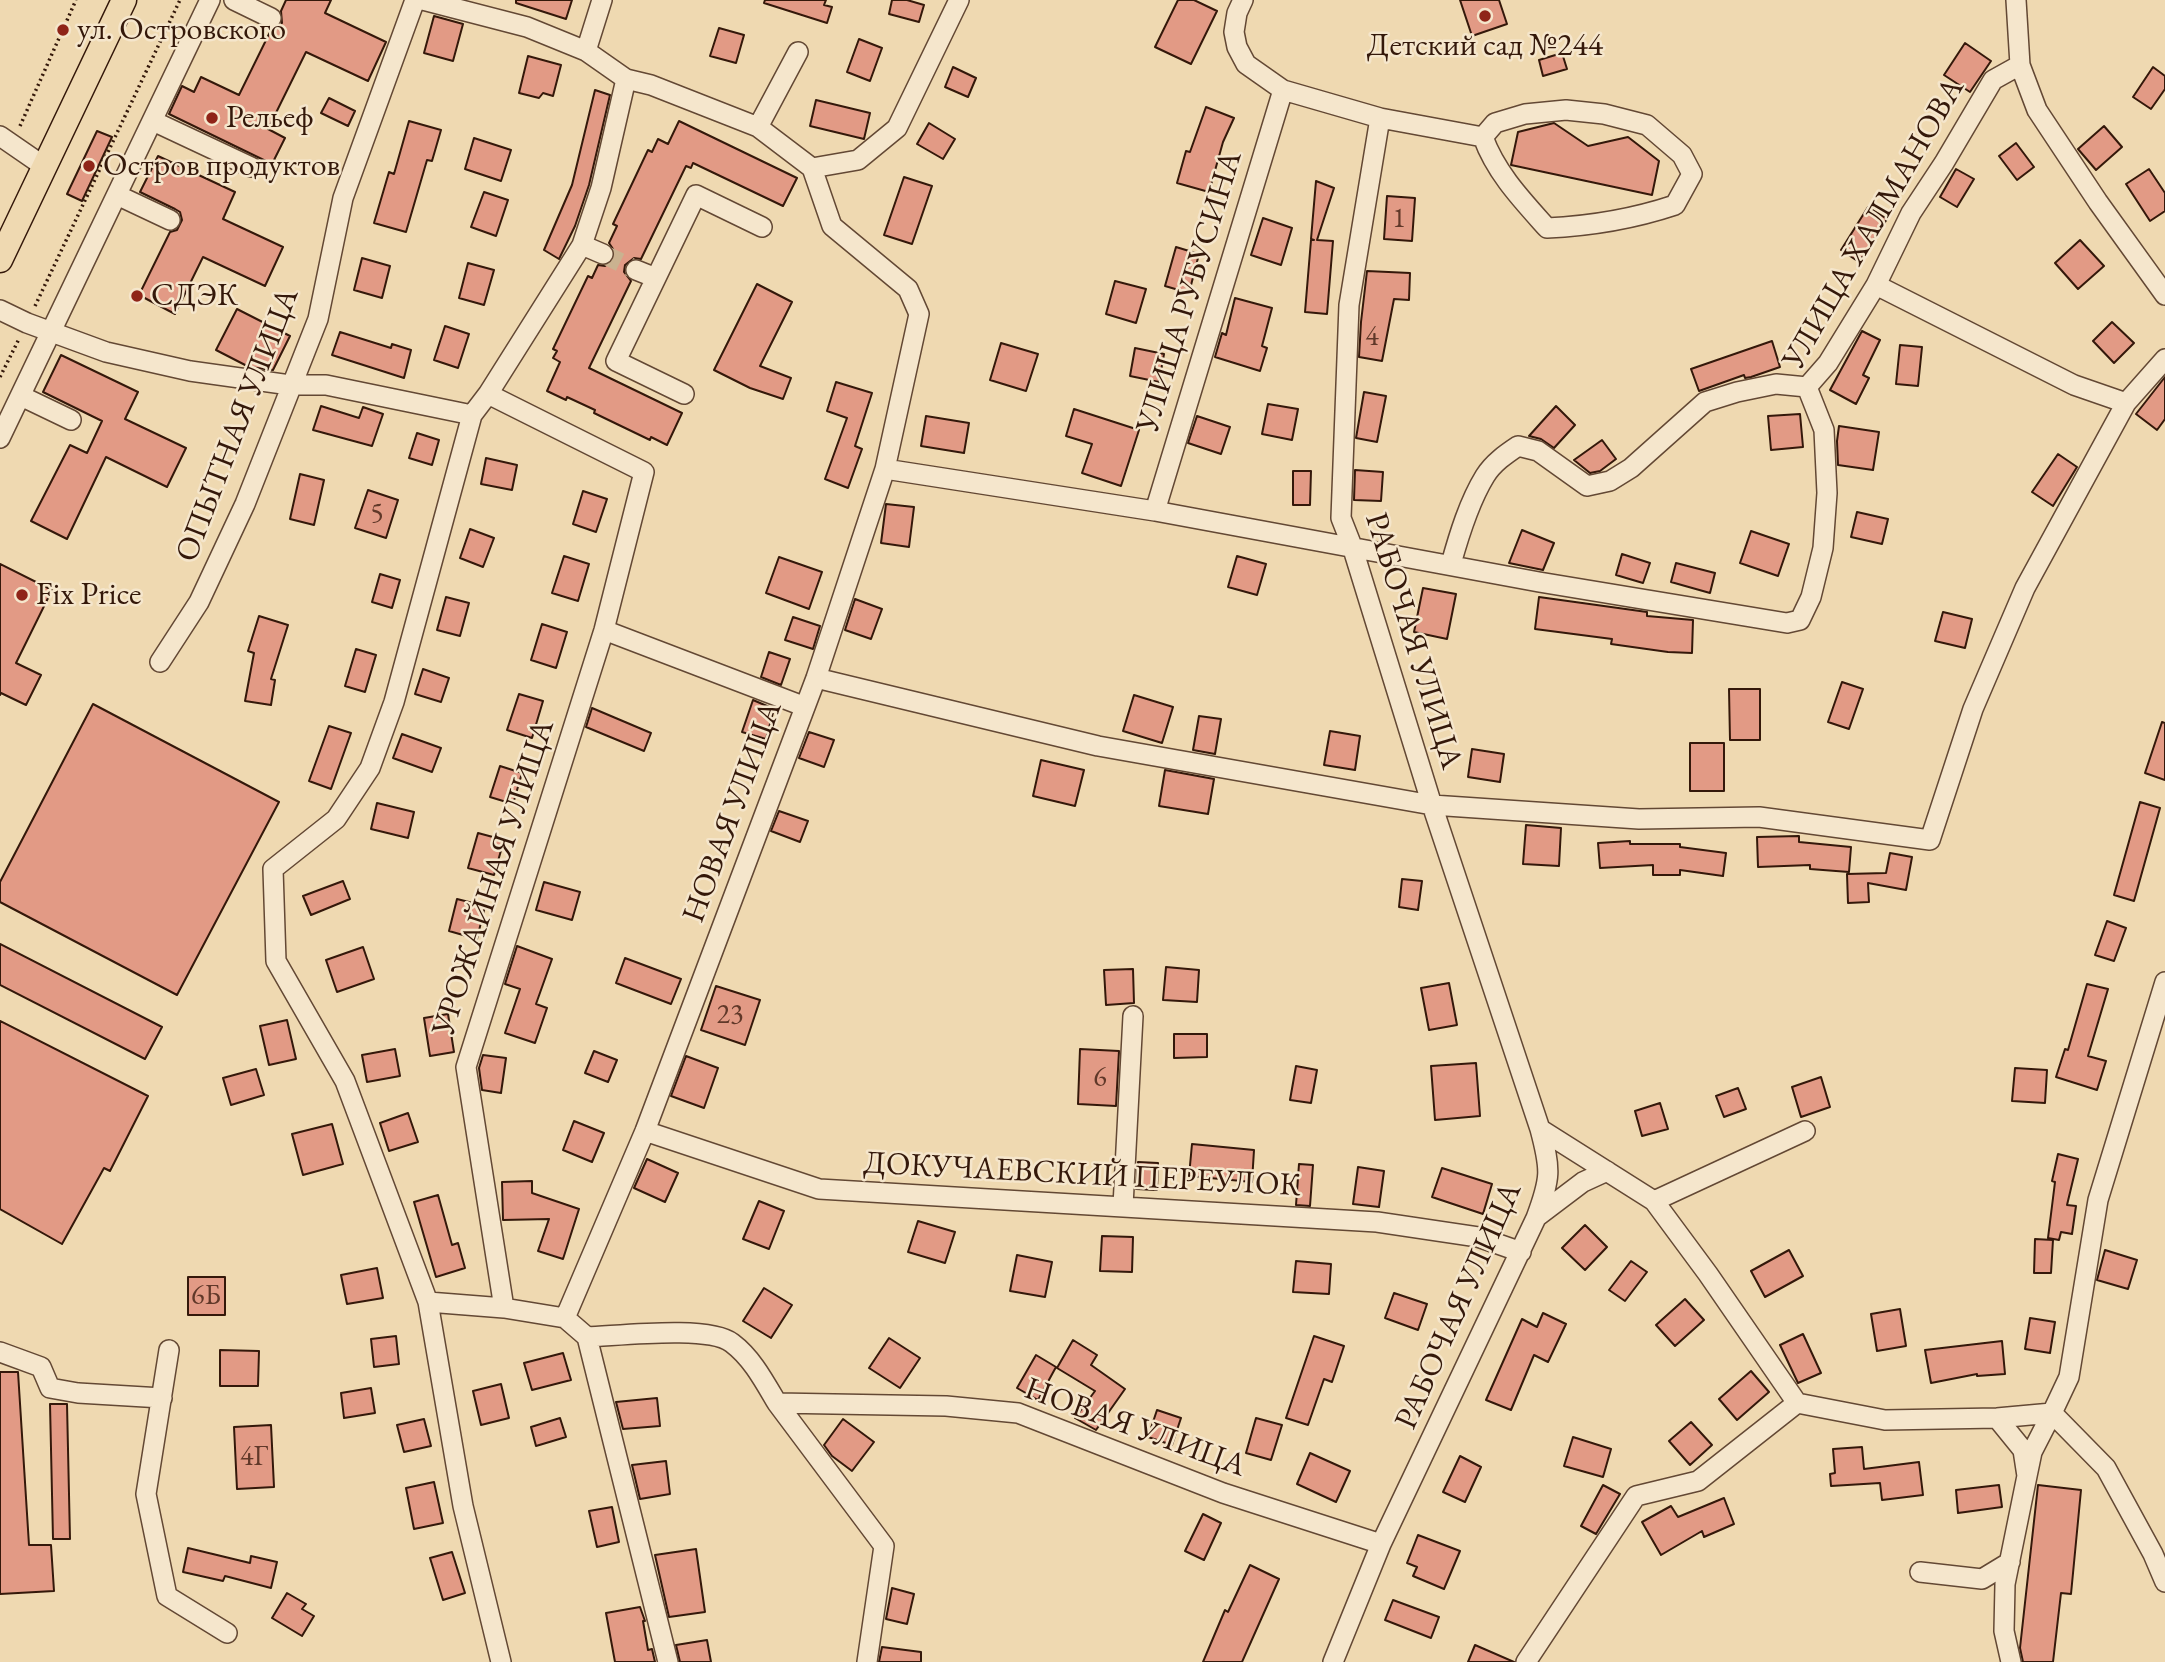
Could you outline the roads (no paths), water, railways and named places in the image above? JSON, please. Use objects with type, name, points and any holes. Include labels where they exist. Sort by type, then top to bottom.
[{"type":"main road","points":[[0,260],[124,0]]},
{"type":"street","points":[[0,438],[210,0]]},
{"type":"street","points":[[234,0],[271,18]]},
{"type":"street","name":"ОПЫТНАЯ УЛИЦА","points":[[160,662],[200,602],[245,504],[318,319],[343,198],[415,0]]},
{"type":"street","points":[[423,0],[527,27],[586,51],[626,79],[651,85],[758,127],[812,169],[858,160],[897,128],[959,0]]},
{"type":"street","points":[[586,51],[602,0]]},
{"type":"street","points":[[1243,0],[1237,12],[1234,32],[1237,47],[1246,64],[1283,90],[1380,118],[1483,137]]},
{"type":"street","points":[[2016,0],[2020,65],[2037,110],[2098,202],[2165,295]]},
{"type":"street","points":[[758,127],[798,52]]},
{"type":"street","name":"УЛИЦА ХАЛМАНОВА","points":[[1352,546],[1539,582],[1787,623],[1800,620],[1811,597],[1823,548],[1827,493],[1824,430],[1807,387],[1828,363],[1876,285],[1911,213],[1993,80],[2020,65]]},
{"type":"street","points":[[501,1662],[463,1506],[428,1302],[345,1081],[276,961],[273,869],[336,819],[370,768],[394,702],[472,415],[582,244],[601,188],[626,79]]},
{"type":"street","name":"УЛИЦА РУБУСИНА","points":[[1155,511],[1283,90]]},
{"type":"street","points":[[1566,110],[1604,114],[1647,125],[1682,155],[1692,174],[1675,205],[1643,216],[1582,226],[1547,228],[1512,189],[1488,151],[1483,137],[1495,123],[1525,114],[1566,110]]},
{"type":"street","name":"РАБОЧАЯ УЛИЦА","points":[[1333,1662],[1381,1544],[1536,1218],[1547,1188],[1549,1162],[1432,805],[1352,546],[1340,518],[1349,305],[1380,118]]},
{"type":"street","points":[[153,121],[251,167]]},
{"type":"street","points":[[4,140],[45,167]]},
{"type":"street","name":"НОВАЯ УЛИЦА","points":[[565,1318],[645,1131],[803,706],[816,678],[885,468],[919,314],[908,289],[832,226],[812,169]]},
{"type":"street","points":[[117,195],[170,220]]},
{"type":"street","points":[[684,394],[616,361],[696,195],[762,227]]},
{"type":"street","points":[[582,244],[603,254]]},
{"type":"street","points":[[636,270],[656,278]]},
{"type":"street","points":[[1876,285],[2074,385],[2126,403],[2165,359]]},
{"type":"street","points":[[0,310],[27,323],[106,352],[190,370],[290,385],[326,385],[472,415]]},
{"type":"street","points":[[1451,564],[1458,537],[1486,475],[1502,457],[1518,446],[1538,451],[1587,486],[1609,481],[1631,468],[1705,402],[1776,384],[1807,387]]},
{"type":"street","name":"УРОЖАЙНАЯ УЛИЦА","points":[[488,394],[644,472],[604,630],[466,1067],[504,1308]]},
{"type":"street","points":[[22,396],[71,420]]},
{"type":"street","name":"РАБОЧАЯ УЛИЦА","points":[[816,678],[1098,746],[1432,805],[1639,819],[1759,817],[1930,840],[1973,709],[2025,588],[2126,403]]},
{"type":"street","points":[[885,468],[1352,546]]},
{"type":"street","points":[[604,630],[803,706]]},
{"type":"street","points":[[2011,1662],[2004,1631],[2005,1584],[2026,1476],[2032,1452],[2069,1377],[2098,1200],[2165,982]]},
{"type":"street","points":[[1123,1206],[1133,1016]]},
{"type":"street","points":[[1540,1129],[1654,1201],[1797,1403],[1885,1420],[1997,1418],[2052,1413]]},
{"type":"street","name":"ДОКУЧАЕВСКИЙ ПЕРЕУЛОК","points":[[645,1131],[819,1189],[1377,1222],[1478,1237],[1521,1252]]},
{"type":"street","points":[[1654,1201],[1805,1131]]},
{"type":"street","points":[[1536,1218],[1583,1182],[1607,1171]]},
{"type":"street","points":[[428,1302],[504,1308],[565,1318],[587,1337],[668,1662]]},
{"type":"street","points":[[587,1337],[698,1333],[729,1340],[749,1358],[777,1403],[884,1546],[867,1662]]},
{"type":"street","points":[[169,1350],[146,1494],[167,1596],[227,1633]]},
{"type":"street","points":[[0,1352],[41,1367],[50,1388],[78,1393],[162,1398]]},
{"type":"street","name":"НОВАЯ УЛИЦА","points":[[777,1403],[946,1406],[1018,1413],[1223,1493],[1381,1544]]},
{"type":"street","points":[[1526,1662],[1636,1496],[1698,1481],[1797,1403]]},
{"type":"street","points":[[2052,1413],[2106,1468],[2153,1554],[2165,1582]]},
{"type":"street","points":[[1997,1418],[2023,1450],[2026,1476]]},
{"type":"street","points":[[1920,1572],[1982,1579],[2010,1562]]},
{"type":"tunnel","points":[[603,254],[636,270]]},
{"type":"place","name":"Детский сад №244","points":[[1485,16]]},
{"type":"place","name":"ул. Островского","points":[[63,30]]},
{"type":"place","name":"Рельеф","points":[[212,118]]},
{"type":"place","name":"Остров продуктов","points":[[89,166]]},
{"type":"place","name":"СДЭК","points":[[137,296]]},
{"type":"place","name":"Fix Price","points":[[22,595]]}]
